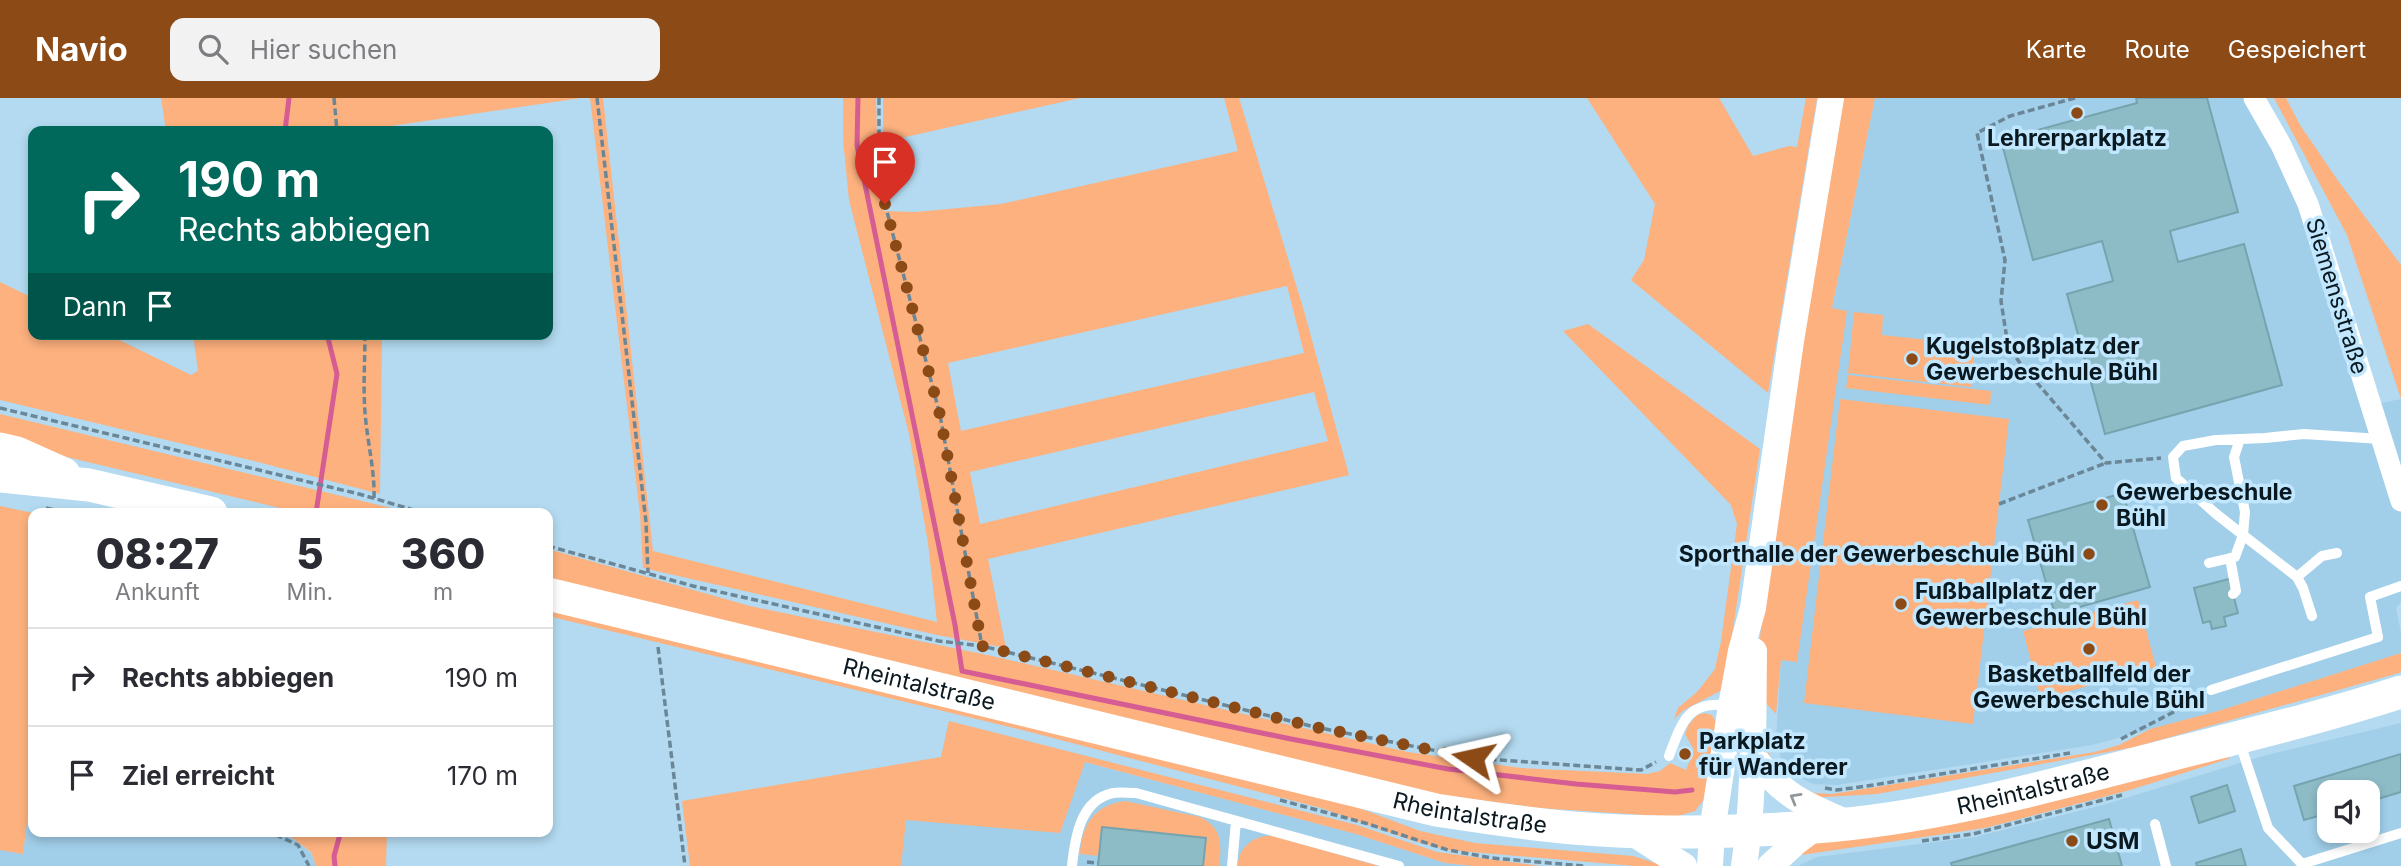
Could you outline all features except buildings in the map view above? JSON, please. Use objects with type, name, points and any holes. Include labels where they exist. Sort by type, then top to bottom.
[{"type":"main road","points":[[0,449],[17,453],[89,485]]},
{"type":"main road","points":[[0,476],[89,485],[189,508]]},
{"type":"main road","name":"Rheintalstraße","points":[[553,595],[1436,810],[1561,827],[1749,830],[1832,825],[1929,812],[2016,794],[2395,696]]},
{"type":"street","points":[[1710,866],[1712,831],[1742,708],[1753,608],[1793,328],[1831,98]]},
{"type":"street","name":"Siemensstraße","points":[[2255,98],[2281,145],[2308,204],[2401,501]]},
{"type":"street","points":[[1742,708],[1754,758],[1744,866]]},
{"type":"street","points":[[1754,758],[1777,786],[1832,825],[1795,843],[1770,866]]},
{"type":"street","points":[[1628,830],[1684,866]]},
{"type":"lane","points":[[2312,616],[2297,577],[2215,513],[2176,478],[2174,457],[2183,446],[2217,440],[2304,434],[2381,439]]},
{"type":"lane","points":[[2209,563],[2235,557],[2243,535],[2245,512],[2234,457],[2240,439]]},
{"type":"lane","points":[[2297,577],[2322,556],[2337,553]]},
{"type":"lane","points":[[2230,558],[2236,592],[2233,594]]},
{"type":"lane","points":[[2211,690],[2378,636],[2370,597],[2401,586]]},
{"type":"lane","points":[[1669,756],[1681,725],[1692,712],[1711,703],[1742,708]]},
{"type":"lane","points":[[2238,737],[2268,828],[2301,865],[2401,833]]},
{"type":"lane","points":[[1072,866],[1082,817],[1095,800],[1113,793],[1136,793],[1399,866]]},
{"type":"lane","points":[[1232,866],[1236,821]]},
{"type":"lane","points":[[2155,824],[2166,866]]},
{"type":"path","points":[[334,98],[337,126]]},
{"type":"path","points":[[597,98],[646,522],[648,573]]},
{"type":"path","points":[[879,98],[879,161],[885,204],[940,415],[982,646]]},
{"type":"path","points":[[2076,98],[2010,116],[1977,133],[2005,260],[2001,301],[2008,346],[2106,463]]},
{"type":"path","points":[[365,340],[364,409],[370,463],[375,482],[374,500]]},
{"type":"path","points":[[0,408],[359,494],[405,508]]},
{"type":"path","points":[[1999,504],[2106,463],[2174,457]]},
{"type":"path","points":[[553,547],[693,586],[939,641],[982,646],[1315,727],[1473,758],[1641,770],[1669,756]]},
{"type":"path","points":[[658,645],[685,866]]},
{"type":"path","points":[[2112,742],[2146,728],[2211,690]]},
{"type":"path","points":[[1824,788],[1837,790],[1867,786],[2078,751]]},
{"type":"path","points":[[281,837],[298,845],[309,866]]},
{"type":"shaded area","points":[[161,98],[581,98],[391,126],[165,126]]},
{"type":"shaded area","points":[[590,98],[603,98],[653,551],[937,622],[928,543],[909,434],[849,200],[843,139],[843,98],[876,98],[878,179],[883,211],[916,212],[1001,204],[1238,151],[1224,98],[1239,98],[1304,311],[1349,475],[988,559],[1006,648],[937,635],[643,568],[640,514]],"holes":[[[1287,286],[1304,353],[961,431],[948,363]],[[1314,392],[1328,441],[980,524],[970,472]]]},
{"type":"shaded area","points":[[883,98],[1080,98],[883,142]]},
{"type":"shaded area","points":[[1587,98],[1719,98],[1753,156],[1789,146],[1797,147],[1806,98],[1817,98],[1768,393],[1631,280],[1644,260],[1655,204]]},
{"type":"shaded area","points":[[1837,98],[1875,98],[1832,308],[1847,311],[1797,662],[1781,660],[1776,714],[1764,701],[1758,660],[1770,530]]},
{"type":"shaded area","name":"Gewerbeschule Bühl","points":[[1875,98],[2246,98],[2290,183],[2306,222],[2362,407],[2401,399],[2401,602],[2396,608],[2401,633],[2401,653],[2218,711],[2092,745],[1837,785],[1813,784],[1793,774],[1781,758],[1776,740],[1781,660],[1832,309]]},
{"type":"shaded area","points":[[2274,98],[2286,98],[2300,125],[2339,182],[2401,265],[2401,399],[2347,235]]},
{"type":"shaded area","points":[[0,282],[28,296],[28,340],[119,340],[191,375],[198,371],[194,340],[382,340],[380,494],[254,461],[0,400]]},
{"type":"shaded area","name":"Kugelstoßplatz der Gewerbeschule Bühl","points":[[1854,312],[1883,315],[1882,335],[1975,345],[1971,387],[1848,373]]},
{"type":"shaded area","points":[[1588,324],[1760,449],[1724,689],[1684,710],[1674,719],[1678,708],[1697,692],[1715,669],[1737,524],[1731,505],[1563,331]]},
{"type":"shaded area","points":[[1848,375],[1991,391],[1990,405],[1846,388]]},
{"type":"shaded area","name":"Fußballplatz der Gewerbeschule Bühl","points":[[1840,399],[2009,419],[1973,724],[1804,703]]},
{"type":"shaded area","points":[[0,414],[391,508],[280,508],[0,441]]},
{"type":"shaded area","points":[[0,506],[28,512],[28,814],[23,854],[0,850]]},
{"type":"shaded area","points":[[553,550],[750,606],[992,656],[1408,752],[1521,768],[1647,774],[1660,771],[1670,763],[1686,770],[1694,750],[1685,734],[1697,715],[1712,715],[1719,728],[1705,798],[1695,811],[1675,817],[1538,808],[1398,789],[553,580]]},
{"type":"shaded area","name":"Basketballfeld der Gewerbeschule Bühl","points":[[2138,600],[2156,667],[2041,699],[2023,631]]},
{"type":"shaded area","points":[[553,607],[1346,803],[1420,831],[1475,843],[1633,856],[1665,866],[1635,866],[1448,850],[1414,841],[1321,808],[1026,731],[553,617]]},
{"type":"shaded area","points":[[2401,653],[2399,673],[2135,747],[1877,794],[1809,798],[1767,768],[1758,715],[1771,761],[1796,786],[1814,793],[1832,794],[2095,752],[2119,745],[2150,729],[2218,711]]},
{"type":"shaded area","points":[[949,721],[1084,762],[1356,834],[1445,863],[1473,866],[884,866],[897,765],[941,757]]},
{"type":"shaded area","points":[[949,721],[1357,825],[1437,852],[1540,866],[1473,866],[1445,863],[1356,834],[1085,762],[1060,833],[906,820],[901,866],[690,866],[682,801],[941,757]]},
{"type":"shaded area","points":[[2401,723],[2401,866],[1798,866],[1817,857],[1975,837],[2103,805],[2263,756]]},
{"type":"shaded area","points":[[2219,756],[2231,758],[2130,790],[1985,828],[1801,855],[1812,843]]},
{"type":"shaded area","points":[[1125,801],[1200,817],[1207,821],[1219,837],[1219,866],[1203,866],[1205,838],[1103,827],[1099,856],[1080,854],[1084,834],[1092,818],[1105,807]]},
{"type":"shaded area","points":[[28,813],[28,837],[291,837],[311,853],[316,866],[0,866],[0,850],[23,853]]},
{"type":"shaded area","points":[[1266,836],[1379,866],[1238,866],[1240,855],[1246,846],[1255,839]]},
{"type":"shaded area","points":[[291,837],[387,837],[386,866],[316,866],[311,852]]},
{"type":"waterway","points":[[286,126],[289,98]]},
{"type":"waterway","points":[[858,98],[857,145],[955,625],[962,671],[1448,769],[1576,784],[1675,792],[1692,790]]},
{"type":"waterway","points":[[317,508],[337,374],[328,340]]},
{"type":"waterway","points":[[335,866],[334,856],[339,837]]},
{"type":"place","name":"Lehrerparkplatz","points":[[2077,113]]},
{"type":"place","name":"Kugelstoßplatz der Gewerbeschule Bühl","points":[[1912,359]]},
{"type":"place","name":"Gewerbeschule Bühl","points":[[2102,505]]},
{"type":"place","name":"Sporthalle der Gewerbeschule Bühl","points":[[2089,554]]},
{"type":"place","name":"Fußballplatz der Gewerbeschule Bühl","points":[[1901,604]]},
{"type":"place","name":"Basketballfeld der Gewerbeschule Bühl","points":[[2089,649]]},
{"type":"place","name":"Parkplatz für Wanderer","points":[[1685,754]]},
{"type":"place","name":"USM","points":[[2072,841]]},
{"type":"route","points":[[885,204],[940,415],[982,646],[1315,727],[1473,758]]}]
